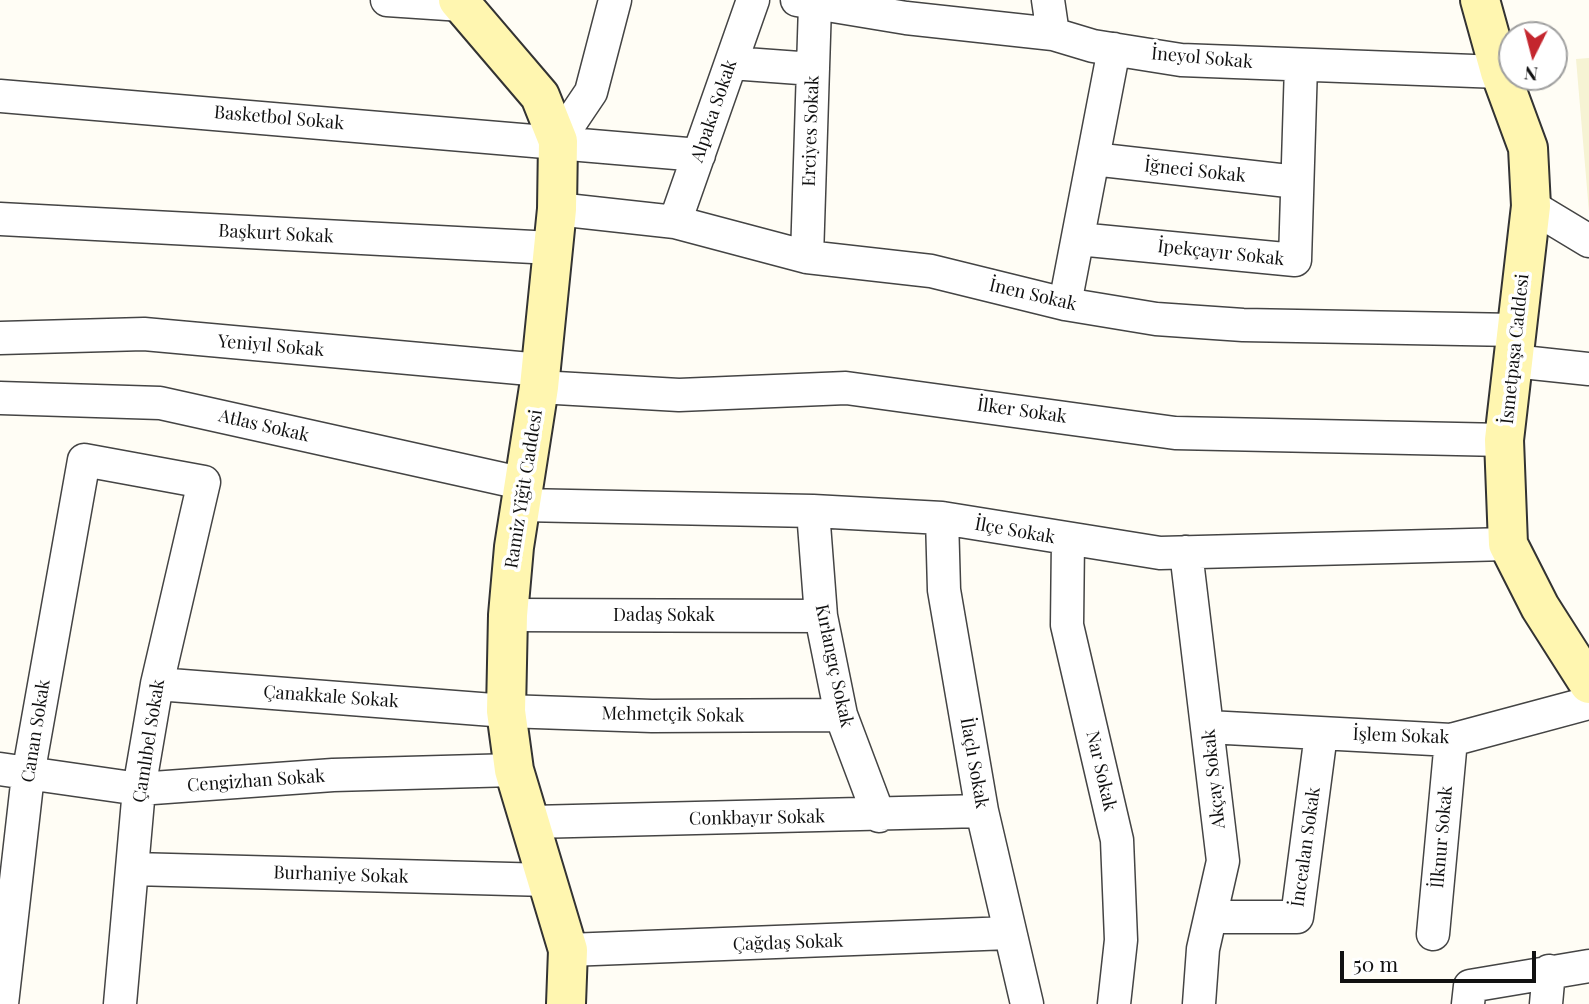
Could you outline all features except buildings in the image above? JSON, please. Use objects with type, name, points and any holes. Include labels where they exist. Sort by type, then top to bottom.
[{"type":"main road","name":"İsmetpaşa Caddesi","points":[[1480,0],[1498,65]]},
{"type":"main road","name":"Ramiz Yiğit Caddesi","points":[[460,2],[540,96],[558,141],[556,209],[540,379],[514,547],[508,615],[506,711],[514,770],[532,822],[568,950],[566,1004]]},
{"type":"main road","name":"İsmetpaşa Caddesi","points":[[1507,91],[1528,148],[1531,206],[1504,440],[1508,544],[1539,607],[1589,684]]},
{"type":"street","points":[[387,0],[460,2]]},
{"type":"street","points":[[558,141],[590,92],[615,0]]},
{"type":"street","name":"Alpaka Sokak","points":[[675,222],[753,0]]},
{"type":"street","points":[[1048,0],[1053,34]]},
{"type":"street","name":"İneyol Sokak","points":[[806,2],[906,18],[1053,34],[1114,49],[1181,60],[1498,72]]},
{"type":"street","name":"Erciyes Sokak","points":[[806,2],[813,69],[807,257]]},
{"type":"street","points":[[1065,304],[1114,49]]},
{"type":"street","points":[[731,63],[813,69]]},
{"type":"street","name":"İpekçayır Sokak","points":[[1078,239],[1295,260],[1301,65]]},
{"type":"street","name":"Basketbol Sokak","points":[[0,96],[699,155]]},
{"type":"street","name":"İğneci Sokak","points":[[1093,159],[1297,182]]},
{"type":"street","points":[[1531,206],[1589,242]]},
{"type":"street","name":"İnen Sokak","points":[[556,209],[675,222],[807,257],[931,271],[1065,304],[1156,319],[1515,345],[1589,369]]},
{"type":"street","name":"Başkurt Sokak","points":[[0,219],[552,248]]},
{"type":"street","name":"Yeniyıl Sokak","points":[[0,338],[144,334],[540,379]]},
{"type":"street","name":"İlker Sokak","points":[[540,379],[679,395],[846,388],[1175,433],[1504,440]]},
{"type":"street","name":"Atlas Sokak","points":[[0,398],[160,403],[524,494]]},
{"type":"street","name":"Çamlıbel Sokak","points":[[83,460],[204,482],[157,684],[139,789],[120,1004]]},
{"type":"street","name":"Canan Sokak","points":[[2,1004],[14,772],[83,460]]},
{"type":"street","name":"İlçe Sokak","points":[[524,494],[942,518],[1160,553],[1508,544]]},
{"type":"street","name":"Kırlangıç Sokak","points":[[813,511],[821,616],[841,715],[879,816]]},
{"type":"street","name":"İlaçlı Sokak","points":[[942,518],[944,590],[982,811],[1027,1004]]},
{"type":"street","name":"Nar Sokak","points":[[1068,540],[1067,625],[1117,840],[1121,940],[1114,1004]]},
{"type":"street","name":"Akçay Sokak","points":[[1186,552],[1223,861],[1203,949],[1199,1004]]},
{"type":"street","name":"Dadaş Sokak","points":[[508,615],[821,616]]},
{"type":"street","name":"Çanakkale Sokak","points":[[157,684],[506,711]]},
{"type":"street","name":"İşlem Sokak","points":[[1208,727],[1451,740],[1589,703]]},
{"type":"street","name":"Mehmetçik Sokak","points":[[506,711],[652,716],[841,715]]},
{"type":"street","name":"İncealan Sokak","points":[[1211,917],[1297,917],[1321,734]]},
{"type":"street","name":"İlknur Sokak","points":[[1433,934],[1451,740]]},
{"type":"street","name":"Cengizhan Sokak","points":[[14,772],[139,789],[333,775],[514,770]]},
{"type":"street","name":"Conkbayır Sokak","points":[[532,822],[879,816],[982,811]]},
{"type":"street","name":"Burhaniye Sokak","points":[[134,869],[548,880]]},
{"type":"street","name":"Çağdaş Sokak","points":[[568,950],[1009,933]]},
{"type":"street","points":[[1469,995],[1549,971],[1589,966]]},
{"type":"street","points":[[1546,1004],[1549,971]]},
{"type":"shaded area","points":[[1589,58],[1589,212],[1576,59]]}]
